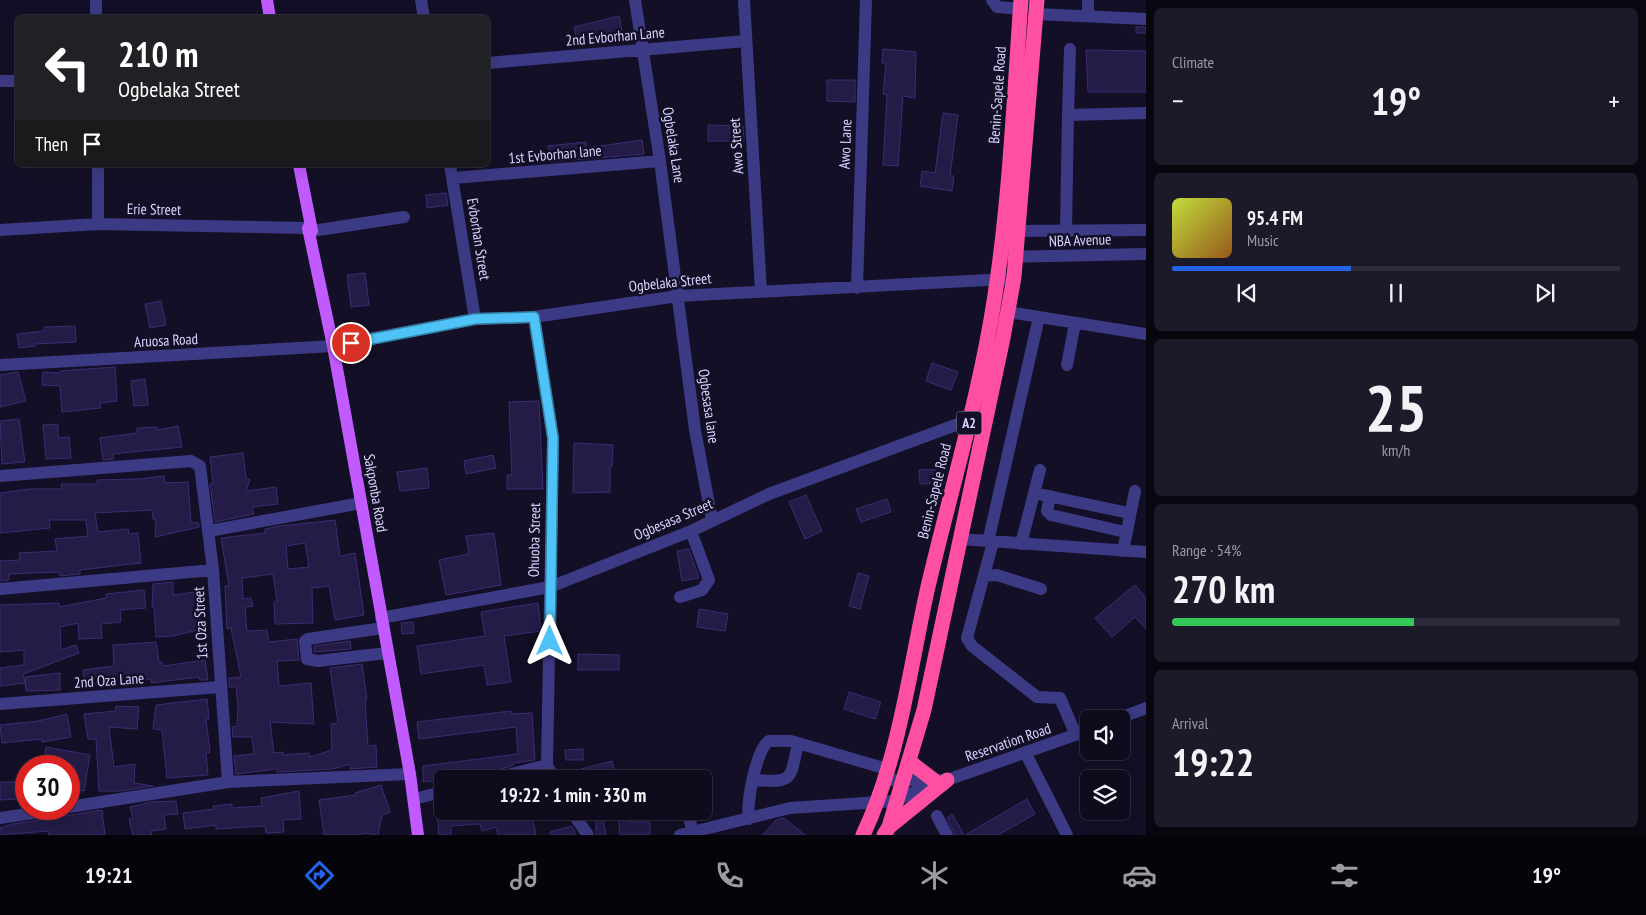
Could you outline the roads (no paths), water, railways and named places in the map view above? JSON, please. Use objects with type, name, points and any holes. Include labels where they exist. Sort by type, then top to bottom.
[{"type":"highway","name":"Benin-Sapele Road","points":[[863,835],[878,803],[895,747],[928,590],[969,420],[997,280],[1012,130],[1021,5]]},
{"type":"highway","name":"Benin-Sapele Road","points":[[886,831],[910,762],[924,710],[1008,312],[1014,277],[1037,7]]},
{"type":"highway","points":[[886,831],[942,781],[910,762]]},
{"type":"main road","points":[[267,0],[270,15]]},
{"type":"main road","name":"Sakponba Road","points":[[299,167],[410,774],[418,835]]},
{"type":"street","points":[[96,0],[96,15]]},
{"type":"street","points":[[421,0],[424,15]]},
{"type":"street","name":"Ogbelaka Lane","points":[[635,0],[660,161],[678,296]]},
{"type":"street","name":"Awo Street","points":[[744,0],[761,291]]},
{"type":"street","name":"Awo Lane","points":[[858,288],[866,0]]},
{"type":"street","points":[[992,0],[997,7],[1021,5]]},
{"type":"street","points":[[1088,0],[1088,16]]},
{"type":"street","points":[[1037,7],[1088,16],[1146,19]]},
{"type":"street","name":"2nd Evborhan Lane","points":[[490,63],[746,41]]},
{"type":"street","points":[[1066,230],[1070,49]]},
{"type":"street","points":[[0,82],[15,81]]},
{"type":"street","points":[[1068,115],[1146,113]]},
{"type":"street","name":"1st Evborhan lane","points":[[453,178],[660,161]]},
{"type":"street","points":[[98,167],[98,224]]},
{"type":"street","name":"Evborhan Street","points":[[450,167],[475,319]]},
{"type":"street","name":"Erie Street","points":[[0,230],[98,224],[310,229],[404,217]]},
{"type":"street","points":[[1018,230],[1146,230]]},
{"type":"street","name":"NBA Avenue","points":[[1000,256],[1015,258],[1146,254]]},
{"type":"street","name":"Ogbelaka Street","points":[[333,346],[475,319],[534,317],[678,296],[858,288],[997,280],[1014,277]]},
{"type":"street","name":"Ogbesasa lane","points":[[678,296],[695,430],[712,520]]},
{"type":"street","points":[[1008,312],[1146,334]]},
{"type":"street","name":"Ohuoba Street","points":[[534,317],[553,438],[550,696],[547,765],[550,770]]},
{"type":"street","points":[[1039,317],[984,576],[967,638],[972,646],[1037,697],[1060,698],[1076,734]]},
{"type":"street","points":[[1067,366],[1076,323]]},
{"type":"street","name":"Aruosa Road","points":[[0,365],[333,346]]},
{"type":"street","name":"Ogbesasa Street","points":[[387,653],[311,662],[307,659],[305,641],[313,637],[550,587],[691,531],[769,494],[969,420]]},
{"type":"street","name":"1st Oza Street","points":[[0,476],[191,461],[200,466],[213,570],[228,782]]},
{"type":"street","points":[[1021,544],[1040,470]]},
{"type":"street","points":[[1123,551],[1134,491]]},
{"type":"street","points":[[1034,493],[1129,513]]},
{"type":"street","points":[[1050,496],[1047,510],[1051,515],[1125,532]]},
{"type":"street","points":[[209,531],[361,503]]},
{"type":"street","points":[[680,597],[702,590],[709,580],[691,531]]},
{"type":"street","points":[[960,539],[1146,552]]},
{"type":"street","points":[[0,589],[213,570]]},
{"type":"street","points":[[984,576],[997,575],[1041,589]]},
{"type":"street","name":"2nd Oza Lane","points":[[0,704],[220,687]]},
{"type":"street","points":[[1130,714],[1146,708]]},
{"type":"street","name":"Reservation Road","points":[[878,803],[895,801],[942,781],[1026,754],[1080,733]]},
{"type":"street","name":"Reservation Road","points":[[754,780],[761,751],[766,743],[775,740],[798,743],[903,781],[942,781]]},
{"type":"street","points":[[749,819],[747,805],[754,780],[780,782],[787,778],[792,768],[798,743]]},
{"type":"street","points":[[1026,754],[1067,835]]},
{"type":"street","points":[[527,770],[547,765]]},
{"type":"street","points":[[80,805],[228,782],[410,774]]},
{"type":"street","points":[[414,799],[434,794]]},
{"type":"street","points":[[680,835],[790,808],[878,803]]},
{"type":"street","points":[[0,818],[15,816]]},
{"type":"street","points":[[937,816],[947,835]]},
{"type":"street","points":[[577,820],[588,835]]},
{"type":"street","points":[[690,820],[693,832]]}]
